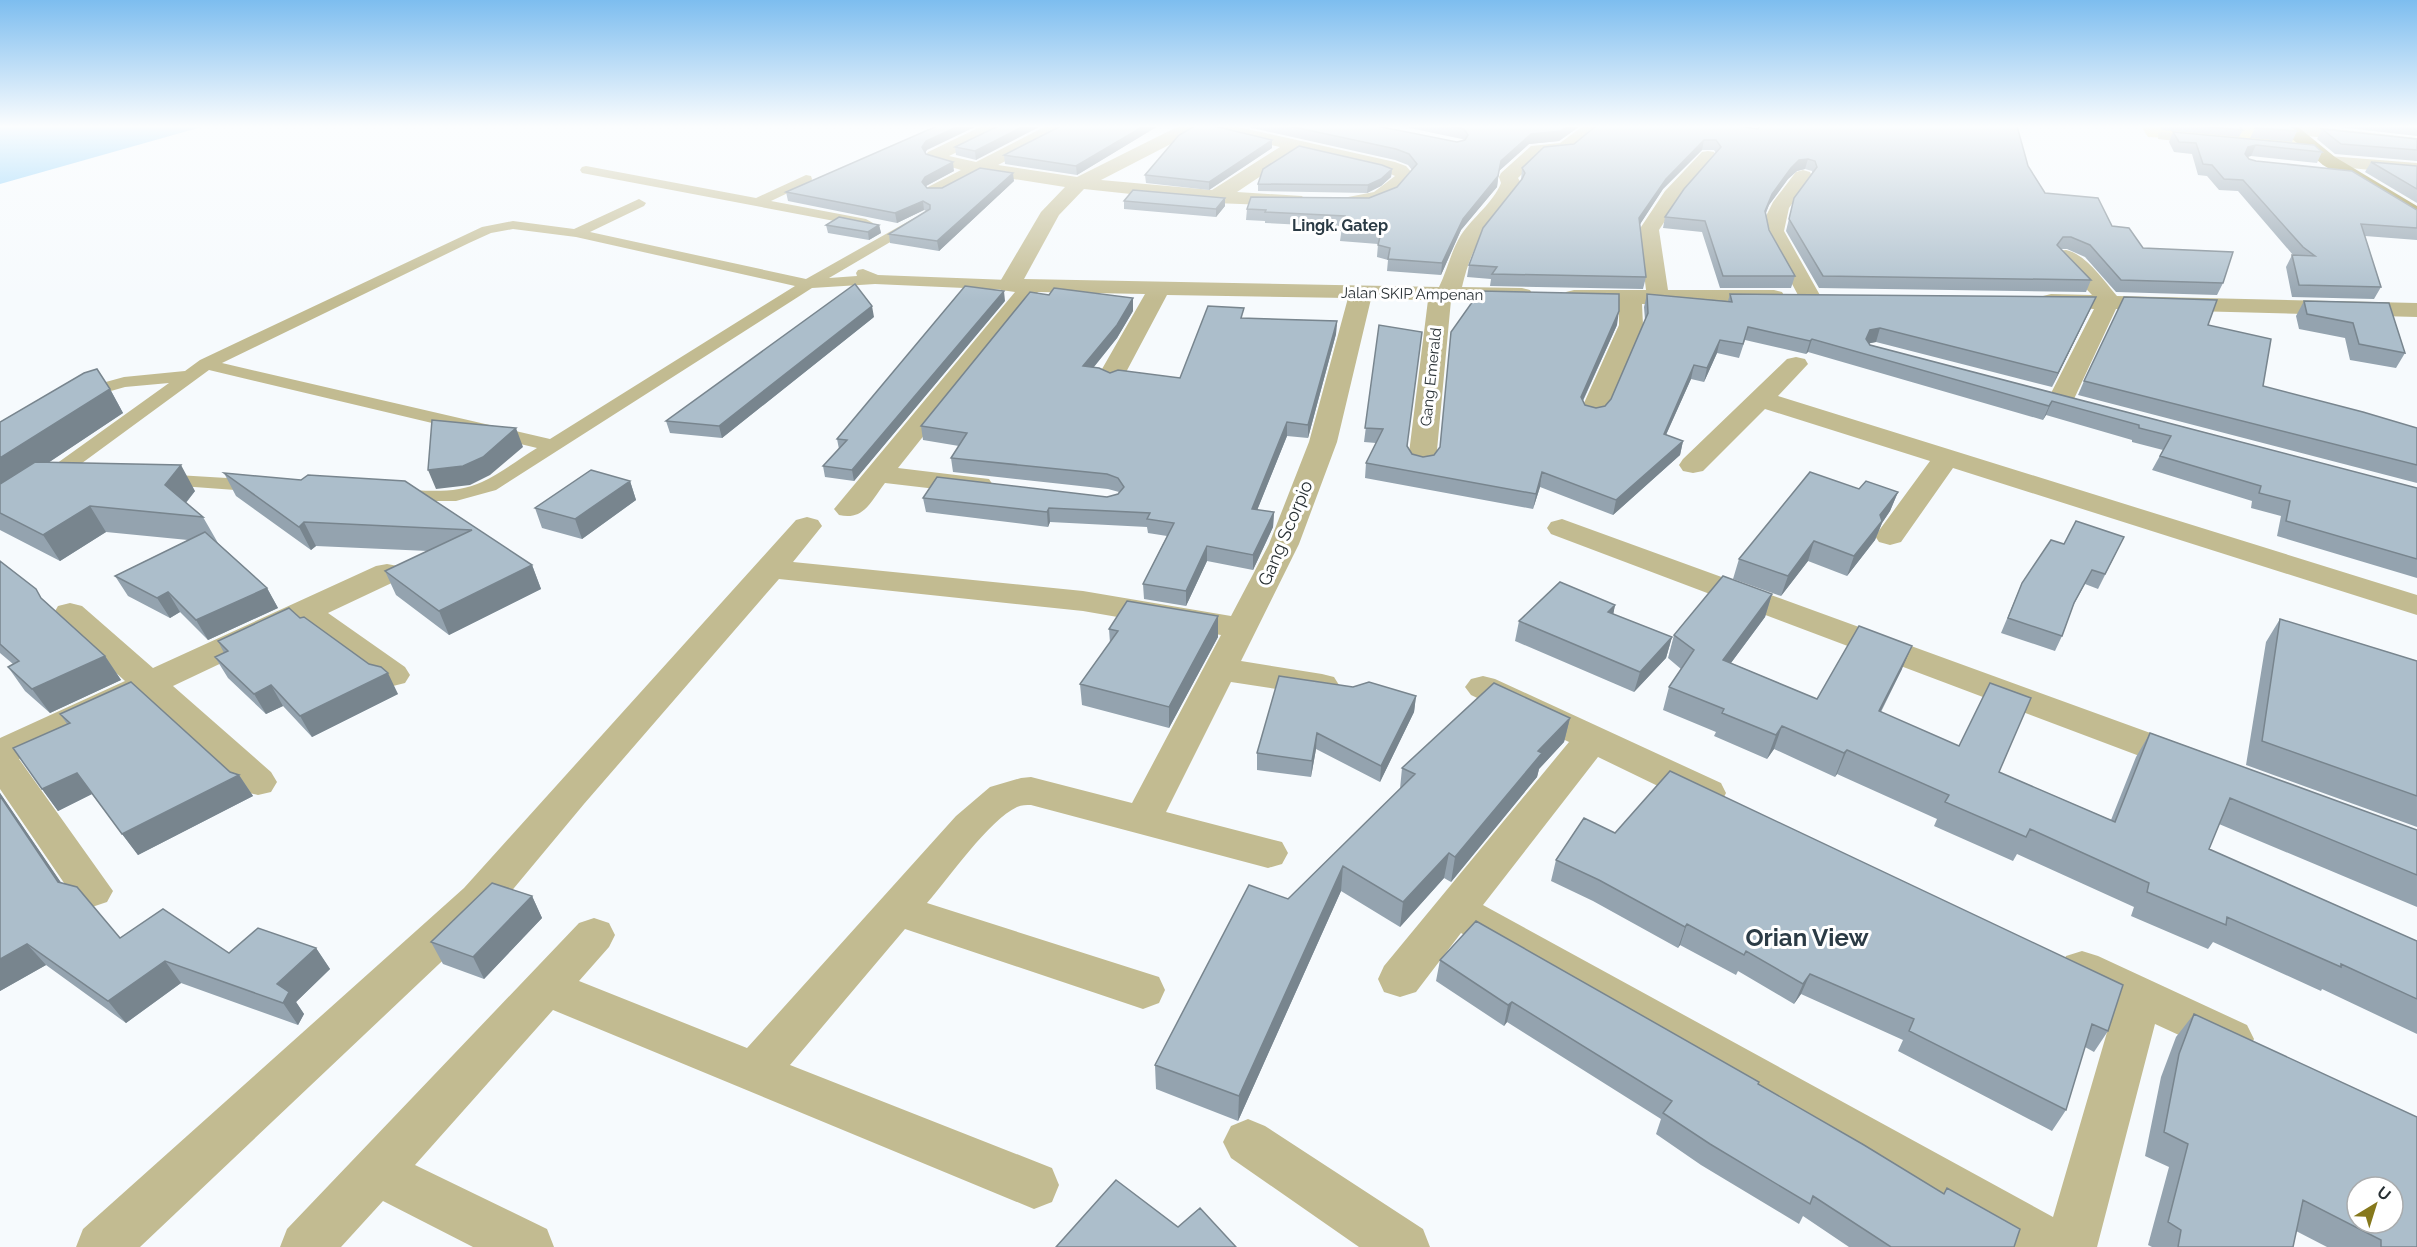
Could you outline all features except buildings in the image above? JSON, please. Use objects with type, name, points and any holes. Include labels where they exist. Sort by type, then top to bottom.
[{"type":"highway","points":[[2366,184],[2417,215]]},
{"type":"street","points":[[935,191],[948,184]]},
{"type":"street","points":[[849,510],[879,474],[1021,285],[1050,212],[1078,184]]},
{"type":"street","points":[[1080,184],[1215,197],[1320,201],[1373,200],[1397,184]]},
{"type":"street","points":[[1215,197],[1235,184]]},
{"type":"street","name":"Gang Emerald","points":[[1422,461],[1445,294],[1456,263],[1480,222],[1501,201],[1511,184]]},
{"type":"street","points":[[1658,296],[1649,230],[1682,184]]},
{"type":"street","points":[[1797,184],[1773,219],[1774,231],[1810,297]]},
{"type":"street","points":[[2066,256],[2080,268],[2109,301]]},
{"type":"street","name":"Jalan SKIP Ampenan","points":[[1021,285],[1630,298],[1658,296],[1834,297]]},
{"type":"street","points":[[1112,376],[1160,288]]},
{"type":"street","name":"Gang Scorpio","points":[[1143,819],[1284,544],[1323,442],[1361,293]]},
{"type":"street","points":[[1593,412],[1631,325],[1630,298]]},
{"type":"street","points":[[2025,300],[2417,310]]},
{"type":"street","points":[[2061,399],[2109,301]]},
{"type":"street","points":[[1693,465],[1796,364]]},
{"type":"street","points":[[1761,399],[2417,605]]},
{"type":"street","points":[[1890,536],[1946,458]]},
{"type":"street","points":[[879,474],[1005,488]]},
{"type":"street","points":[[102,1247],[479,900],[807,526]]},
{"type":"street","points":[[1562,528],[2214,770]]},
{"type":"street","points":[[771,569],[1083,601],[1241,628]]},
{"type":"street","points":[[0,753],[387,573]]},
{"type":"street","points":[[305,612],[393,675]]},
{"type":"street","points":[[70,613],[148,686],[258,782]]},
{"type":"street","points":[[1220,669],[1352,690]]},
{"type":"street","points":[[1483,687],[1742,810]]},
{"type":"street","points":[[1400,979],[1591,740]]},
{"type":"street","points":[[0,761],[92,891]]},
{"type":"street","points":[[754,1072],[970,826],[995,801],[1014,790],[1030,791],[1143,819],[1268,853]]},
{"type":"street","points":[[1454,909],[2057,1247]]},
{"type":"street","points":[[897,910],[1143,990]]},
{"type":"street","points":[[306,1247],[594,935]]},
{"type":"street","points":[[2043,951],[2268,1056]]},
{"type":"street","points":[[545,987],[1034,1185]]},
{"type":"street","points":[[2071,1247],[2140,996]]},
{"type":"street","points":[[1248,1142],[1404,1247]]},
{"type":"street","points":[[375,1172],[528,1247]]},
{"type":"lane","points":[[662,184],[900,230]]},
{"type":"lane","points":[[758,202],[795,184]]},
{"type":"lane","points":[[576,233],[639,203]]},
{"type":"lane","points":[[378,494],[438,497],[476,492],[507,477],[843,262],[923,216]]},
{"type":"lane","points":[[0,508],[56,474],[206,364],[487,230],[513,225],[576,233],[808,284],[875,279]]},
{"type":"lane","name":"Jalan SKIP Ampenan","points":[[843,262],[875,279],[1021,285]]},
{"type":"lane","points":[[206,364],[554,446]]},
{"type":"lane","points":[[66,400],[124,382],[189,376]]},
{"type":"lane","points":[[56,474],[80,475]]},
{"type":"lane","points":[[140,479],[283,488]]},
{"type":"district","name":"Lingk. Gatep","points":[[1340,225]]},
{"type":"district","name":"Orian View","points":[[1807,937]]}]
